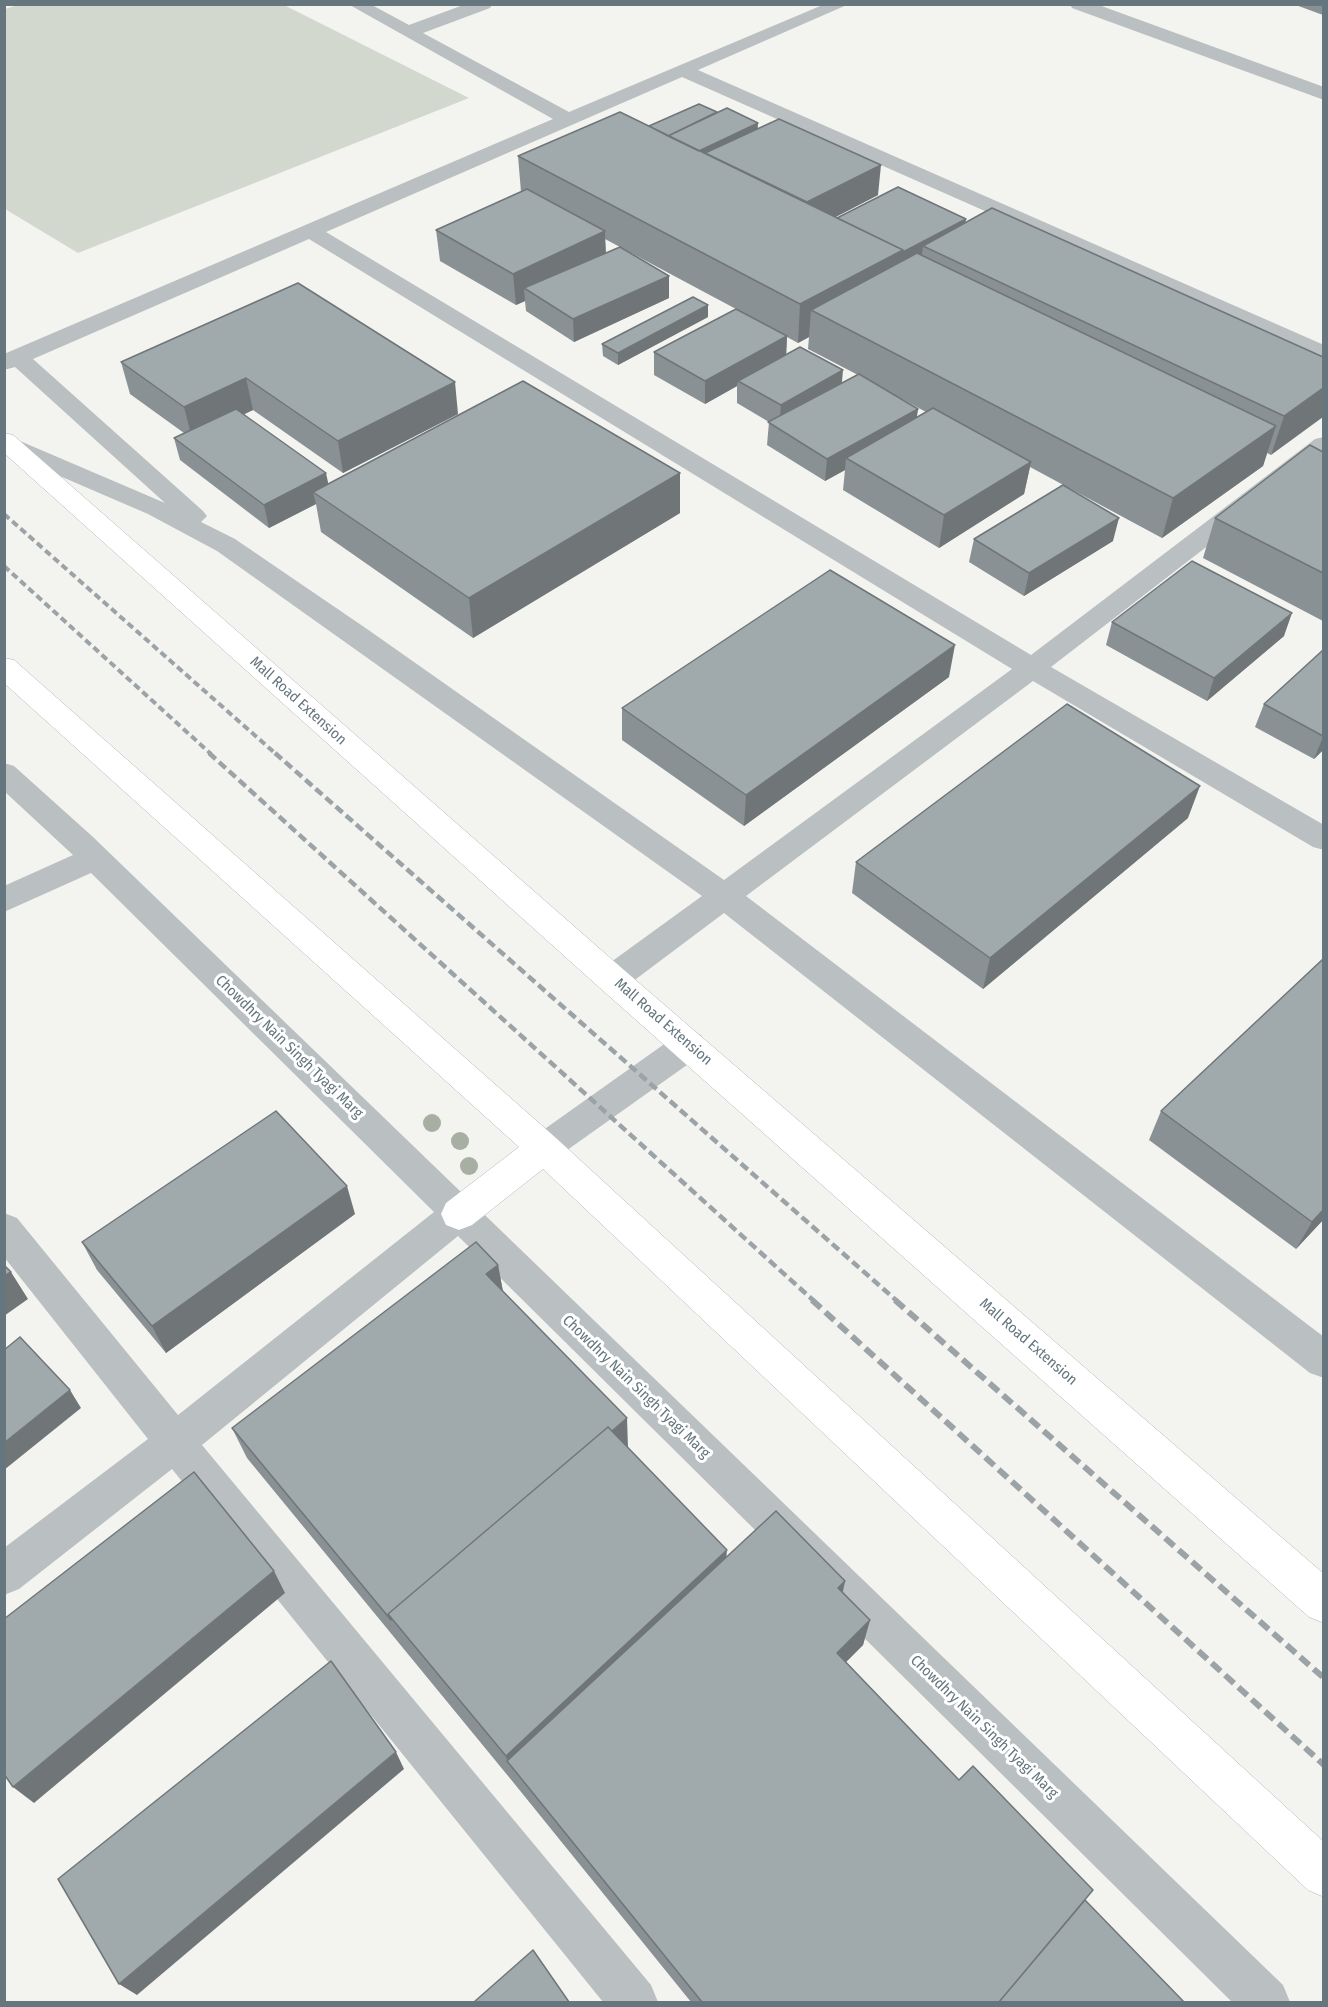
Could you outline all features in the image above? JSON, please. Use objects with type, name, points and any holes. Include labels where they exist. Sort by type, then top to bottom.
[{"type":"main road","name":"Mall Road Extension","points":[[8,443],[612,979],[1323,1602]]},
{"type":"main road","points":[[4,667],[544,1148],[1323,1874]]},
{"type":"main road","points":[[459,1214],[544,1148]]},
{"type":"street","points":[[356,4],[568,119]]},
{"type":"street","points":[[408,32],[484,4]]},
{"type":"street","points":[[841,4],[682,70],[11,360],[226,545],[357,634],[724,896],[1323,1360]]},
{"type":"street","points":[[1078,4],[1323,94]]},
{"type":"street","points":[[682,70],[1323,354]]},
{"type":"street","points":[[310,231],[1032,668],[1323,839]]},
{"type":"street","points":[[8,443],[157,509],[226,545]]},
{"type":"street","points":[[612,979],[1032,668],[1323,444]]},
{"type":"street","name":"Chowdhry Nain Singh Tyagi Marg","points":[[4,774],[95,858],[1266,2002]]},
{"type":"street","points":[[4,900],[95,858]]},
{"type":"street","points":[[544,1148],[689,1045]]},
{"type":"street","points":[[4,1574],[175,1442],[459,1214]]},
{"type":"street","points":[[4,1229],[175,1442],[634,2002]]},
{"type":"shaded area","points":[[18,5],[284,5],[469,98],[78,253],[5,209],[5,9]]},
{"type":"building","points":[[699,104],[717,112],[668,136],[649,126]]},
{"type":"building","points":[[727,108],[758,123],[699,151],[668,136]]},
{"type":"building","points":[[620,112],[903,250],[800,304],[518,156]]},
{"type":"building","points":[[779,119],[881,165],[807,202],[705,153]]},
{"type":"building","points":[[898,187],[966,219],[903,252],[837,218]]},
{"type":"building","points":[[527,189],[605,231],[513,274],[436,230]]},
{"type":"building","points":[[992,208],[1323,357],[1323,388],[1284,416],[923,246]]},
{"type":"building","points":[[620,247],[669,276],[573,319],[524,288]]},
{"type":"building","points":[[917,253],[1276,426],[1173,498],[811,310]]},
{"type":"building","points":[[298,283],[455,382],[338,441],[246,378],[184,407],[121,362]]},
{"type":"building","points":[[693,297],[708,305],[618,353],[602,344]]},
{"type":"building","points":[[736,309],[787,336],[705,381],[654,352]]},
{"type":"building","points":[[800,347],[843,370],[781,405],[738,381]]},
{"type":"building","points":[[859,374],[918,409],[827,459],[768,422]]},
{"type":"building","points":[[523,381],[680,473],[469,598],[313,492]]},
{"type":"building","points":[[933,408],[1031,462],[944,515],[846,458]]},
{"type":"building","points":[[236,409],[326,473],[264,505],[174,438]]},
{"type":"building","points":[[1310,445],[1323,452],[1323,573],[1215,518]]},
{"type":"building","points":[[1063,485],[1119,518],[1029,573],[974,539]]},
{"type":"building","points":[[1192,561],[1292,613],[1214,678],[1112,622]]},
{"type":"building","points":[[830,570],[955,645],[746,795],[622,708]]},
{"type":"building","points":[[1323,650],[1323,736],[1264,704]]},
{"type":"building","points":[[1067,704],[1200,786],[990,958],[856,862]]},
{"type":"building","points":[[1323,959],[1323,1210],[1312,1222],[1161,1111]]},
{"type":"building","points":[[276,1111],[347,1186],[152,1326],[82,1242]]},
{"type":"building","points":[[476,1242],[498,1265],[486,1274],[627,1418],[612,1431],[608,1427],[388,1614],[391,1620],[232,1428]]},
{"type":"building","points":[[4,1265],[11,1272],[4,1276]]},
{"type":"building","points":[[20,1337],[70,1390],[4,1443],[4,1350]]},
{"type":"building","points":[[608,1427],[727,1550],[506,1756],[388,1614]]},
{"type":"building","points":[[194,1472],[274,1571],[13,1787],[4,1774],[4,1619]]},
{"type":"building","points":[[776,1511],[845,1581],[838,1588],[870,1620],[837,1653],[959,1780],[973,1766],[1093,1890],[999,2002],[702,2002],[507,1761]]},
{"type":"building","points":[[331,1661],[396,1752],[119,1984],[58,1879]]},
{"type":"building","points":[[1085,1900],[1184,2002],[999,2002]]},
{"type":"building","points":[[533,1950],[569,2002],[474,2002]]},
{"type":"railway","points":[[4,514],[276,754]]},
{"type":"railway","points":[[4,566],[211,754]]},
{"type":"railway","points":[[209,753],[814,1301]]},
{"type":"railway","points":[[275,753],[897,1301]]},
{"type":"railway","points":[[812,1300],[1324,1765]]},
{"type":"railway","points":[[895,1300],[1324,1678]]}]
